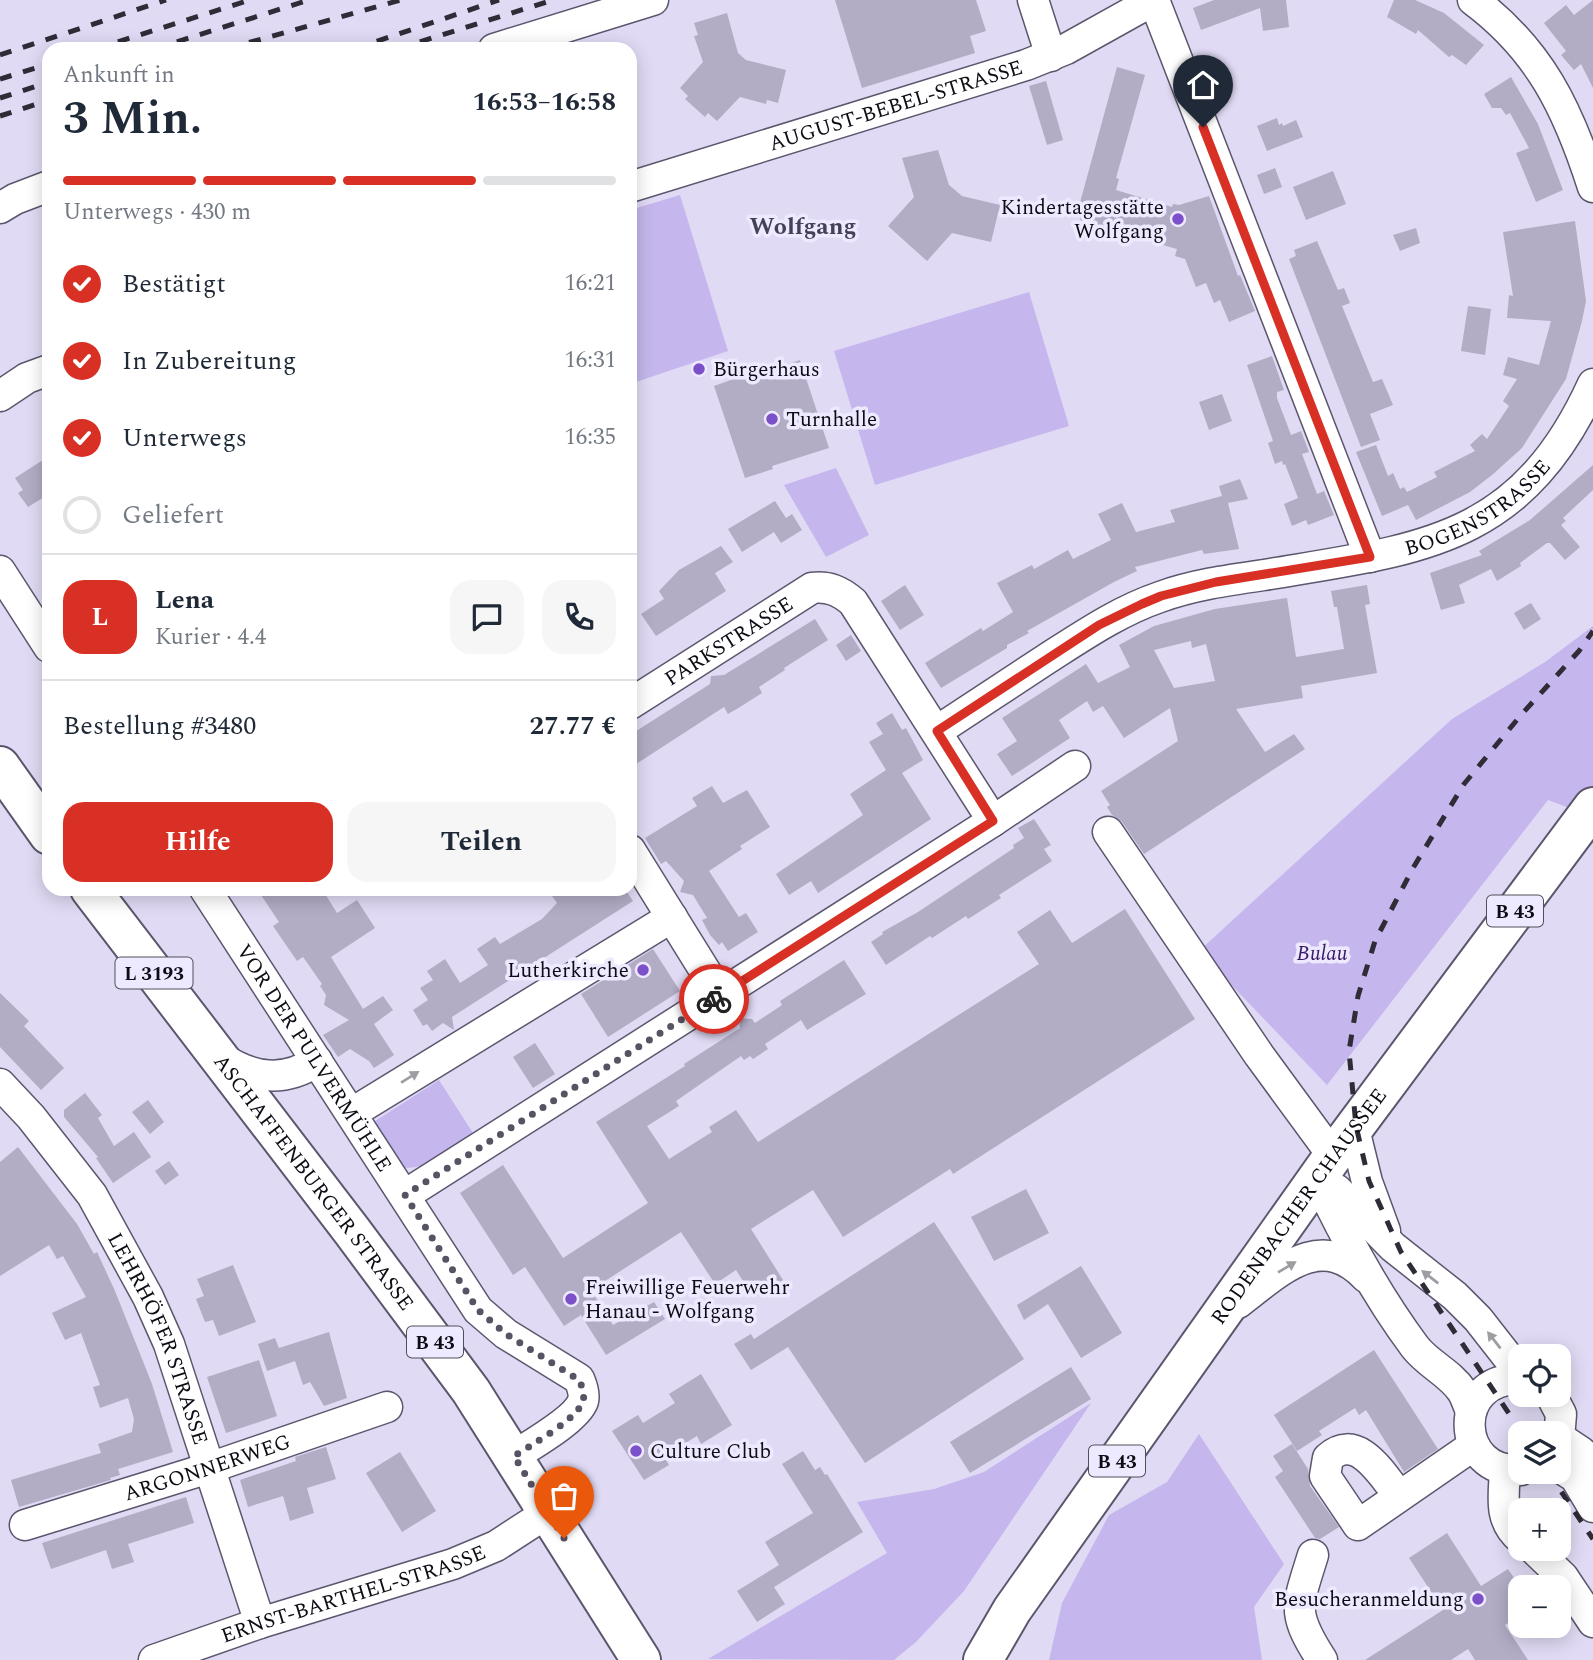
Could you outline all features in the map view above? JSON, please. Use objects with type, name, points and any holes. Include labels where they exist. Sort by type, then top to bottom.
[{"type":"main road","points":[[0,766],[42,825]]},
{"type":"main road","name":"RODENBACHER CHAUSSEE","points":[[1012,1610],[1436,1015],[1593,807]]},
{"type":"main road","name":"ASCHAFFENBURGER STRASSE","points":[[95,896],[471,1391],[641,1660]]},
{"type":"main road","name":"B 43","points":[[956,1660],[1012,1610]]},
{"type":"main road","name":"B 43","points":[[984,1660],[1012,1610]]},
{"type":"street","points":[[517,42],[653,0]]},
{"type":"street","points":[[1033,0],[1051,56]]},
{"type":"street","points":[[1154,0],[1370,557]]},
{"type":"street","name":"AUGUST-BEBEL-STRASSE","points":[[637,185],[1051,56],[1154,0]]},
{"type":"street","points":[[1473,0],[1513,34],[1552,86],[1569,122],[1593,187]]},
{"type":"street","points":[[0,208],[15,198],[42,188]]},
{"type":"street","points":[[0,396],[25,371]]},
{"type":"street","name":"BOGENSTRASSE","points":[[937,731],[1099,625],[1161,596],[1216,582],[1370,557],[1420,545],[1466,527],[1504,503],[1543,469],[1562,442],[1593,384]]},
{"type":"street","points":[[0,571],[42,636]]},
{"type":"street","name":"PARKSTRASSE","points":[[637,700],[812,588],[831,589],[841,592],[853,602],[937,731]]},
{"type":"street","points":[[937,731],[993,821]]},
{"type":"street","points":[[405,1195],[993,821],[1075,766]]},
{"type":"street","points":[[1108,832],[1259,1055],[1375,1209],[1393,1247]]},
{"type":"street","points":[[637,861],[720,995]]},
{"type":"street","name":"VOR DER PULVERMÜHLE","points":[[211,896],[478,1310],[506,1334],[574,1375],[582,1386],[583,1401],[575,1414],[514,1456]]},
{"type":"street","points":[[352,1113],[672,917]]},
{"type":"street","points":[[219,1056],[234,1067],[276,1076],[290,1075],[317,1061]]},
{"type":"street","name":"LEHRHÖFER STRASSE","points":[[0,1084],[58,1149],[92,1195],[148,1297],[169,1344],[260,1622]]},
{"type":"street","points":[[1335,1155],[1337,1190],[1393,1247],[1455,1296],[1478,1319],[1508,1359]]},
{"type":"street","points":[[1335,1155],[1336,1218],[1416,1348],[1462,1391],[1471,1411],[1470,1434],[1474,1445],[1481,1455],[1494,1465],[1508,1468]]},
{"type":"street","points":[[1218,1318],[1288,1266],[1314,1256],[1348,1261],[1376,1287]]},
{"type":"street","points":[[1471,1411],[1482,1392],[1490,1385],[1508,1378]]},
{"type":"street","name":"ARGONNERWEG","points":[[25,1525],[209,1468],[387,1407]]},
{"type":"street","points":[[1399,1496],[1474,1445]]},
{"type":"street","points":[[1571,1445],[1593,1464]]},
{"type":"street","points":[[1571,1475],[1593,1507]]},
{"type":"street","points":[[1508,1524],[1503,1513],[1512,1484]]},
{"type":"street","name":"ERNST-BARTHEL-STRASSE","points":[[154,1660],[260,1622],[478,1554],[547,1513]]},
{"type":"street","points":[[1313,1555],[1299,1614],[1304,1631],[1322,1660]]},
{"type":"street","points":[[1546,1561],[1563,1577],[1593,1622]]},
{"type":"street","points":[[1565,1561],[1593,1583]]},
{"type":"green space","points":[[680,195],[728,351],[637,382],[637,208]]},
{"type":"green space","points":[[1029,292],[1069,426],[875,485],[834,351]]},
{"type":"green space","points":[[836,468],[869,535],[826,557],[784,485]]},
{"type":"green space","name":"Bulau","points":[[1593,626],[1593,817],[1548,800],[1327,1085],[1199,951],[1452,719],[1545,662]]},
{"type":"green space","points":[[439,1080],[473,1133],[429,1162],[410,1168],[401,1167],[372,1123]]},
{"type":"green space","points":[[1091,1403],[964,1591],[916,1642],[894,1660],[708,1659],[887,1553],[857,1502],[934,1489],[984,1472]]},
{"type":"green space","points":[[1199,1434],[1284,1564],[1254,1607],[1262,1660],[1049,1660],[1062,1603],[1109,1515],[1167,1482]]},
{"type":"building","points":[[835,0],[976,0],[986,31],[970,36],[975,53],[862,88]]},
{"type":"building","points":[[1214,0],[1286,0],[1289,27],[1263,31],[1260,8],[1201,30],[1193,8]]},
{"type":"building","points":[[1394,0],[1415,0],[1444,13],[1484,45],[1466,65],[1452,55],[1449,57],[1418,30],[1416,34],[1387,17]]},
{"type":"building","points":[[1593,0],[1593,88],[1581,64],[1574,70],[1561,55],[1566,51],[1544,23],[1566,5],[1574,15]]},
{"type":"building","points":[[727,13],[738,53],[746,60],[786,70],[778,103],[767,100],[766,104],[740,97],[717,121],[708,113],[705,117],[685,99],[688,96],[680,88],[703,62],[694,36],[698,35],[694,23]]},
{"type":"building","points":[[1117,67],[1145,75],[1116,178],[1119,179],[1116,190],[1172,207],[1173,204],[1179,205],[1209,196],[1238,276],[1240,275],[1255,311],[1229,322],[1220,300],[1214,303],[1206,283],[1196,287],[1185,259],[1175,256],[1177,249],[1081,222],[1078,210]]},
{"type":"building","points":[[1511,77],[1538,124],[1563,190],[1536,202],[1516,153],[1529,148],[1510,113],[1506,115],[1501,108],[1492,108],[1484,94]]},
{"type":"building","points":[[1046,81],[1063,140],[1047,145],[1029,86]]},
{"type":"building","points":[[1277,118],[1279,125],[1282,123],[1283,126],[1296,120],[1303,137],[1267,151],[1257,126]]},
{"type":"building","points":[[938,150],[949,185],[962,196],[1000,205],[991,242],[952,233],[927,261],[888,226],[914,197],[902,158]]},
{"type":"building","points":[[1275,168],[1282,187],[1264,194],[1257,175]]},
{"type":"building","points":[[1333,171],[1346,204],[1306,220],[1293,187]]},
{"type":"building","points":[[1575,221],[1586,301],[1582,321],[1566,379],[1522,448],[1470,492],[1416,520],[1408,505],[1382,516],[1356,452],[1376,445],[1388,476],[1393,473],[1400,489],[1404,487],[1407,492],[1437,477],[1434,472],[1475,451],[1470,445],[1482,434],[1487,439],[1509,406],[1503,401],[1517,379],[1503,375],[1508,357],[1539,365],[1551,321],[1507,318],[1509,295],[1513,296],[1503,232]]},
{"type":"building","points":[[1416,228],[1420,243],[1400,251],[1393,235]]},
{"type":"building","points":[[1317,241],[1338,290],[1344,288],[1350,303],[1342,306],[1373,382],[1382,379],[1393,405],[1370,414],[1380,440],[1361,447],[1289,259],[1296,256],[1294,250]]},
{"type":"building","points":[[1468,306],[1491,309],[1485,355],[1461,351]]},
{"type":"building","points":[[1272,356],[1284,390],[1277,392],[1277,398],[1291,435],[1301,431],[1309,452],[1302,454],[1317,494],[1324,491],[1334,515],[1308,525],[1306,520],[1292,526],[1284,504],[1298,498],[1285,464],[1283,465],[1282,461],[1275,464],[1268,443],[1273,441],[1247,365]]},
{"type":"building","name":"Turnhalle","points":[[800,360],[829,448],[772,466],[773,469],[745,478],[714,386]]},
{"type":"building","points":[[1222,394],[1232,421],[1209,430],[1199,402]]},
{"type":"building","points":[[42,461],[42,498],[28,507],[18,493],[23,490],[15,478]]},
{"type":"building","points":[[1593,465],[1593,490],[1563,518],[1566,521],[1561,525],[1580,547],[1565,560],[1547,543],[1520,563],[1521,566],[1497,581],[1491,569],[1459,585],[1465,603],[1441,610],[1430,573],[1482,555],[1479,551],[1530,520]]},
{"type":"building","points":[[1240,479],[1248,499],[1228,503],[1239,549],[1204,554],[1202,550],[1135,567],[1137,571],[1027,631],[1029,633],[1007,645],[1007,648],[941,688],[925,663],[981,628],[983,631],[1013,612],[997,583],[1032,565],[1034,569],[1068,550],[1073,559],[1111,540],[1098,514],[1122,503],[1136,532],[1175,522],[1170,510],[1222,496],[1219,486]]},
{"type":"building","points":[[775,501],[786,518],[792,514],[802,530],[781,543],[774,532],[742,552],[728,529]]},
{"type":"building","points":[[721,546],[733,562],[715,573],[726,591],[656,636],[641,614],[664,599],[659,591],[679,570]]},
{"type":"building","points":[[905,585],[924,615],[900,630],[881,601]]},
{"type":"building","points":[[1367,585],[1370,604],[1365,605],[1377,673],[1301,686],[1303,698],[1236,709],[1265,752],[1294,734],[1305,749],[1144,854],[1122,822],[1112,815],[1107,807],[1110,805],[1101,791],[1178,741],[1170,708],[1124,738],[1103,706],[1093,712],[1087,701],[1059,720],[1070,738],[1012,776],[997,754],[1017,741],[1002,718],[1086,664],[1098,683],[1130,667],[1119,645],[1154,626],[1215,609],[1287,598],[1296,657],[1344,649],[1337,607],[1334,607],[1331,591]],"holes":[[[1191,641],[1192,648],[1206,644],[1215,681],[1174,688],[1154,650]]]},
{"type":"building","points":[[1531,603],[1541,619],[1524,630],[1514,613]]},
{"type":"building","points":[[815,619],[828,640],[759,687],[762,693],[728,714],[724,707],[637,763],[637,731],[710,684],[711,676],[724,675]]},
{"type":"building","points":[[851,635],[861,651],[846,661],[836,645]]},
{"type":"building","points":[[892,713],[902,730],[906,728],[923,760],[902,773],[931,819],[818,893],[811,881],[789,895],[776,874],[863,815],[850,794],[886,770],[869,742],[883,734],[876,723]]},
{"type":"building","points":[[712,786],[723,803],[747,790],[770,827],[740,846],[742,849],[709,871],[739,917],[746,913],[758,932],[728,951],[722,942],[719,945],[710,935],[702,920],[707,918],[693,895],[680,892],[684,881],[666,861],[661,864],[645,838],[697,806],[692,798]]},
{"type":"building","points":[[1034,819],[1051,845],[1044,849],[1052,861],[999,895],[1001,898],[968,919],[966,916],[932,938],[930,936],[886,965],[871,942],[883,934],[882,932],[918,912],[1014,848],[1013,845],[1024,838],[1018,828]]},
{"type":"building","points":[[262,896],[326,896],[337,913],[357,900],[375,928],[331,957],[363,1009],[383,996],[393,1010],[374,1024],[394,1055],[374,1068],[369,1061],[350,1049],[338,1057],[323,1035],[349,1020],[324,1005],[326,995],[320,986],[322,984],[303,957],[297,961],[273,926],[279,922]]},
{"type":"building","points":[[552,896],[630,896],[633,901],[452,1017],[454,1030],[443,1023],[432,1031],[427,1024],[423,1026],[413,1010],[428,1000],[420,988],[433,980],[427,971],[445,959],[460,983],[488,965],[477,949],[495,937],[500,944],[542,919],[557,903]]},
{"type":"building","points":[[1125,909],[1195,1019],[953,1174],[950,1169],[843,1237],[813,1190],[751,1229],[783,1280],[758,1296],[751,1284],[746,1286],[736,1270],[715,1284],[681,1232],[591,1290],[613,1325],[654,1302],[665,1319],[606,1355],[581,1315],[564,1326],[525,1267],[513,1275],[460,1193],[503,1165],[563,1258],[648,1203],[596,1122],[740,1028],[739,1018],[752,1019],[755,1023],[782,1005],[780,1001],[844,960],[866,994],[807,1030],[801,1020],[765,1044],[768,1049],[753,1059],[750,1056],[744,1060],[741,1056],[676,1101],[679,1106],[647,1126],[669,1159],[712,1132],[709,1127],[736,1110],[758,1142],[1039,964],[1017,932],[1050,910],[1072,943]]},
{"type":"building","name":"Lutherkirche","points":[[653,949],[680,991],[608,1037],[581,994]]},
{"type":"building","points":[[0,993],[29,1021],[24,1026],[64,1068],[41,1090],[0,1047]]},
{"type":"building","points":[[535,1043],[555,1074],[533,1088],[513,1057]]},
{"type":"building","points":[[85,1093],[102,1115],[98,1118],[114,1146],[134,1132],[151,1157],[113,1183],[96,1158],[98,1157],[64,1117],[64,1110]]},
{"type":"building","points":[[148,1100],[164,1122],[150,1134],[132,1112]]},
{"type":"building","points":[[18,1147],[77,1224],[94,1254],[97,1252],[152,1384],[173,1452],[118,1469],[120,1475],[110,1478],[111,1480],[19,1507],[11,1480],[101,1453],[98,1444],[132,1432],[134,1419],[128,1398],[100,1408],[93,1387],[100,1385],[81,1333],[65,1340],[52,1313],[86,1297],[63,1256],[57,1259],[49,1245],[0,1276],[0,1162]]},
{"type":"building","points":[[169,1161],[179,1175],[165,1185],[155,1171]]},
{"type":"building","points":[[1026,1189],[1049,1233],[994,1261],[971,1217]]},
{"type":"building","points":[[934,1222],[1024,1359],[865,1463],[788,1347],[751,1370],[734,1344],[751,1334],[754,1339]]},
{"type":"building","points":[[233,1265],[256,1322],[219,1336],[213,1320],[205,1322],[196,1299],[204,1296],[197,1279]]},
{"type":"building","points":[[1081,1266],[1122,1333],[1081,1358],[1048,1304],[1024,1320],[1017,1305]]},
{"type":"building","points":[[329,1332],[347,1398],[324,1406],[310,1382],[303,1385],[295,1361],[267,1371],[258,1344],[275,1338],[279,1348]]},
{"type":"building","points":[[1374,1350],[1438,1449],[1404,1472],[1366,1410],[1359,1415],[1355,1408],[1319,1431],[1322,1435],[1297,1451],[1274,1415]]},
{"type":"building","points":[[259,1360],[277,1416],[226,1433],[207,1377]]},
{"type":"building","points":[[1071,1367],[1091,1399],[970,1473],[950,1442]]},
{"type":"building","points":[[701,1374],[732,1425],[701,1444],[697,1436],[664,1456],[669,1465],[644,1480],[612,1431],[638,1415],[643,1423],[675,1403],[669,1394]]},
{"type":"building","points":[[1292,1444],[1308,1469],[1310,1486],[1339,1527],[1320,1539],[1315,1538],[1275,1477],[1283,1471],[1273,1456]]},
{"type":"building","points":[[326,1447],[336,1479],[307,1488],[314,1513],[290,1521],[283,1496],[248,1507],[240,1480],[296,1461],[295,1457]]},
{"type":"building","points":[[803,1451],[815,1470],[820,1467],[825,1475],[827,1474],[863,1532],[774,1587],[785,1604],[757,1622],[737,1591],[779,1565],[765,1542],[813,1513],[782,1464]]},
{"type":"building","points":[[400,1452],[436,1511],[402,1532],[366,1473]]},
{"type":"building","points":[[186,1497],[194,1523],[128,1544],[134,1562],[112,1569],[106,1550],[51,1569],[42,1543]]},
{"type":"building","name":"Besucheranmeldung","points":[[1447,1533],[1481,1586],[1508,1569],[1512,1575],[1508,1575],[1508,1623],[1505,1625],[1508,1638],[1514,1638],[1528,1660],[1475,1660],[1468,1649],[1451,1660],[1365,1660],[1443,1610],[1409,1558]]},
{"type":"railway","points":[[0,55],[166,0]]},
{"type":"railway","points":[[117,42],[250,0]]},
{"type":"railway","points":[[176,42],[309,0]]},
{"type":"railway","points":[[251,42],[401,0]]},
{"type":"railway","points":[[375,42],[499,0]]},
{"type":"railway","points":[[419,42],[553,0]]},
{"type":"railway","points":[[0,79],[42,66]]},
{"type":"railway","points":[[0,98],[42,84]]},
{"type":"railway","points":[[0,116],[42,102]]},
{"type":"railway","points":[[1514,1421],[1401,1252],[1369,1181],[1356,1126],[1349,1051],[1358,996],[1375,941],[1413,868],[1464,784],[1579,651],[1593,631]]},
{"type":"railway","points":[[1556,1484],[1593,1539]]},
{"type":"way so far","points":[[564,1538],[514,1456],[575,1414],[583,1401],[582,1386],[574,1375],[506,1334],[478,1310],[405,1195],[714,999]]},
{"type":"place","name":"Kindertagesstätte Wolfgang","points":[[1178,219]]},
{"type":"place","name":"Bürgerhaus","points":[[699,369]]},
{"type":"place","name":"Turnhalle","points":[[772,419]]},
{"type":"place","name":"Lutherkirche","points":[[643,970]]},
{"type":"place","name":"Freiwillige Feuerwehr Hanau - Wolfgang","points":[[571,1299]]},
{"type":"place","name":"Culture Club","points":[[636,1451]]},
{"type":"place","name":"Besucheranmeldung","points":[[1478,1599]]},
{"type":"district","name":"Wolfgang","points":[[803,226]]},
{"type":"route","points":[[714,999],[993,821],[937,731],[1099,625],[1161,596],[1216,582],[1370,557],[1203,127]]}]
